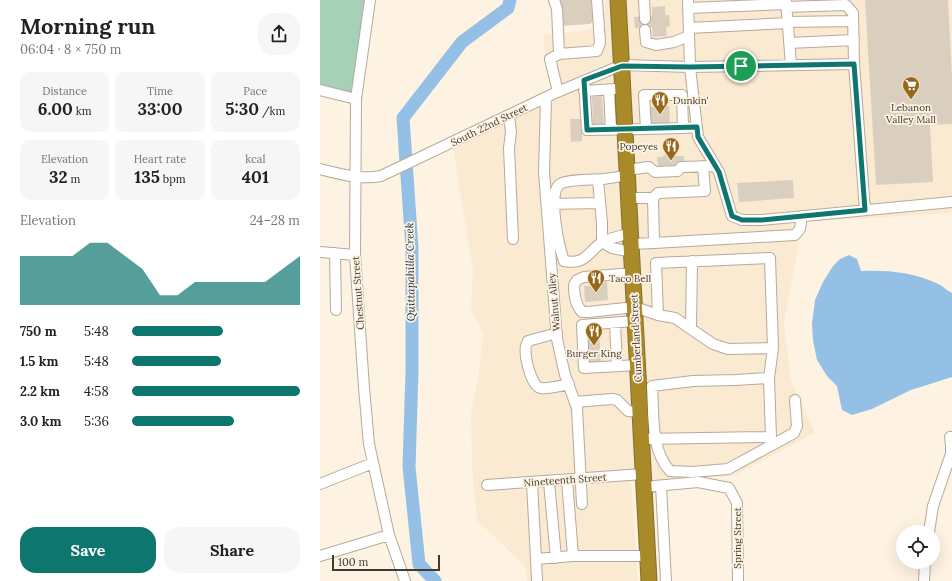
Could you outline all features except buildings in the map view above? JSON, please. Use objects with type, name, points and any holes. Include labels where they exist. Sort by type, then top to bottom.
[{"type":"highway","name":"Cumberland Street","points":[[618,0],[622,66],[616,89],[618,130],[627,173],[629,198],[640,412],[648,439],[643,481],[649,581]]},
{"type":"street","name":"Chestnut Street","points":[[370,0],[356,99],[355,255],[369,444],[389,535],[405,581]]},
{"type":"street","points":[[554,0],[557,9],[559,54]]},
{"type":"street","points":[[558,92],[550,59],[559,54],[598,51],[600,43],[597,0]]},
{"type":"street","points":[[644,0],[645,19]]},
{"type":"street","points":[[865,210],[854,64],[853,13],[846,5],[688,4],[690,67],[698,137],[719,172],[732,216],[742,220],[802,216],[952,202]]},
{"type":"street","points":[[786,4],[791,65]]},
{"type":"street","points":[[645,30],[646,42],[656,45],[674,42],[689,32],[788,23],[853,21]]},
{"type":"street","points":[[789,43],[854,40]]},
{"type":"street","points":[[622,66],[690,67],[854,64]]},
{"type":"street","name":"South 22nd Street","points":[[320,170],[355,177],[372,178],[381,176],[558,92],[584,86],[622,66]]},
{"type":"street","points":[[616,89],[584,86],[587,130],[697,127]]},
{"type":"street","points":[[320,90],[356,99]]},
{"type":"street","points":[[646,129],[644,95],[682,95],[683,128]]},
{"type":"street","name":"Walnut Alley","points":[[546,98],[544,172],[551,204],[557,333],[564,368],[577,408],[582,504]]},
{"type":"street","points":[[508,116],[512,132],[509,148],[513,239]]},
{"type":"street","points":[[629,198],[653,198],[658,193],[705,191],[703,166]]},
{"type":"street","points":[[715,166],[681,167],[678,171],[655,172],[649,167],[598,180],[562,183],[556,187],[551,204],[564,261],[574,262],[587,257],[602,242],[654,243],[795,235],[800,229],[802,216]]},
{"type":"street","points":[[598,180],[602,242]]},
{"type":"street","points":[[653,198],[654,243]]},
{"type":"street","points":[[551,204],[600,204]]},
{"type":"street","points":[[602,242],[612,248],[631,243]]},
{"type":"street","points":[[320,252],[355,255]]},
{"type":"street","points":[[335,253],[336,310]]},
{"type":"street","points":[[658,315],[656,263],[770,258],[773,348],[769,378],[771,441]]},
{"type":"street","points":[[691,329],[692,261]]},
{"type":"street","points":[[633,273],[584,277],[577,280],[574,285],[574,291],[578,308],[582,312],[658,315],[675,318],[713,344],[728,349],[773,348]]},
{"type":"street","points":[[635,314],[615,323],[582,325],[584,368],[638,365]]},
{"type":"street","points":[[615,323],[617,366]]},
{"type":"street","points":[[557,333],[528,341],[525,352],[527,363],[533,382],[536,386],[540,388],[569,384]]},
{"type":"street","points":[[769,378],[693,381],[652,386],[648,439],[663,463],[670,471],[692,472],[728,469],[771,441],[794,433],[797,426],[795,400]]},
{"type":"street","points":[[575,402],[612,399],[617,400],[628,411],[640,412]]},
{"type":"street","points":[[930,525],[933,506],[950,454],[951,437]]},
{"type":"street","points":[[648,439],[771,441]]},
{"type":"street","points":[[320,484],[373,463]]},
{"type":"street","points":[[567,480],[573,556]]},
{"type":"street","name":"Nineteenth Street","points":[[487,485],[567,480],[643,481]]},
{"type":"street","name":"Spring Street","points":[[643,481],[661,486],[698,482],[729,488],[737,503],[738,581]]},
{"type":"street","points":[[532,482],[537,581]]},
{"type":"street","points":[[549,482],[556,558]]},
{"type":"street","points":[[661,486],[666,581]]},
{"type":"street","points":[[320,556],[389,535]]},
{"type":"street","points":[[536,559],[573,556],[647,556]]},
{"type":"street","points":[[924,581],[925,569]]},
{"type":"shaded area","points":[[605,0],[952,0],[952,213],[803,222],[784,323],[791,380],[815,433],[733,476],[631,482],[638,581],[527,581],[525,566],[477,520],[472,465],[471,415],[479,373],[483,333],[471,309],[473,270],[453,148],[552,99],[543,36],[605,27]]},
{"type":"green space","points":[[320,0],[369,0],[356,99],[320,90]]},
{"type":"water","points":[[849,255],[857,259],[861,271],[890,271],[918,276],[938,284],[952,293],[952,377],[911,390],[872,409],[852,415],[842,410],[837,386],[827,376],[817,360],[813,340],[812,324],[815,300],[823,282],[833,266],[840,259]]},
{"type":"waterway","name":"Quittapahilla Creek","points":[[435,581],[419,564],[409,467],[412,371],[412,248],[403,118],[462,42],[508,8],[510,0]]},
{"type":"place","name":"Lebanon Valley Mall","points":[[911,100]]},
{"type":"place","name":"Dunkin'","points":[[660,115]]},
{"type":"place","name":"Popeyes","points":[[671,161]]},
{"type":"place","name":"Taco Bell","points":[[596,293]]},
{"type":"place","name":"Burger King","points":[[594,346]]},
{"type":"route","points":[[854,64],[865,210],[761,220],[742,220],[732,216],[719,172],[698,137],[697,127],[587,130],[584,80],[622,66],[741,66],[854,64]]}]
